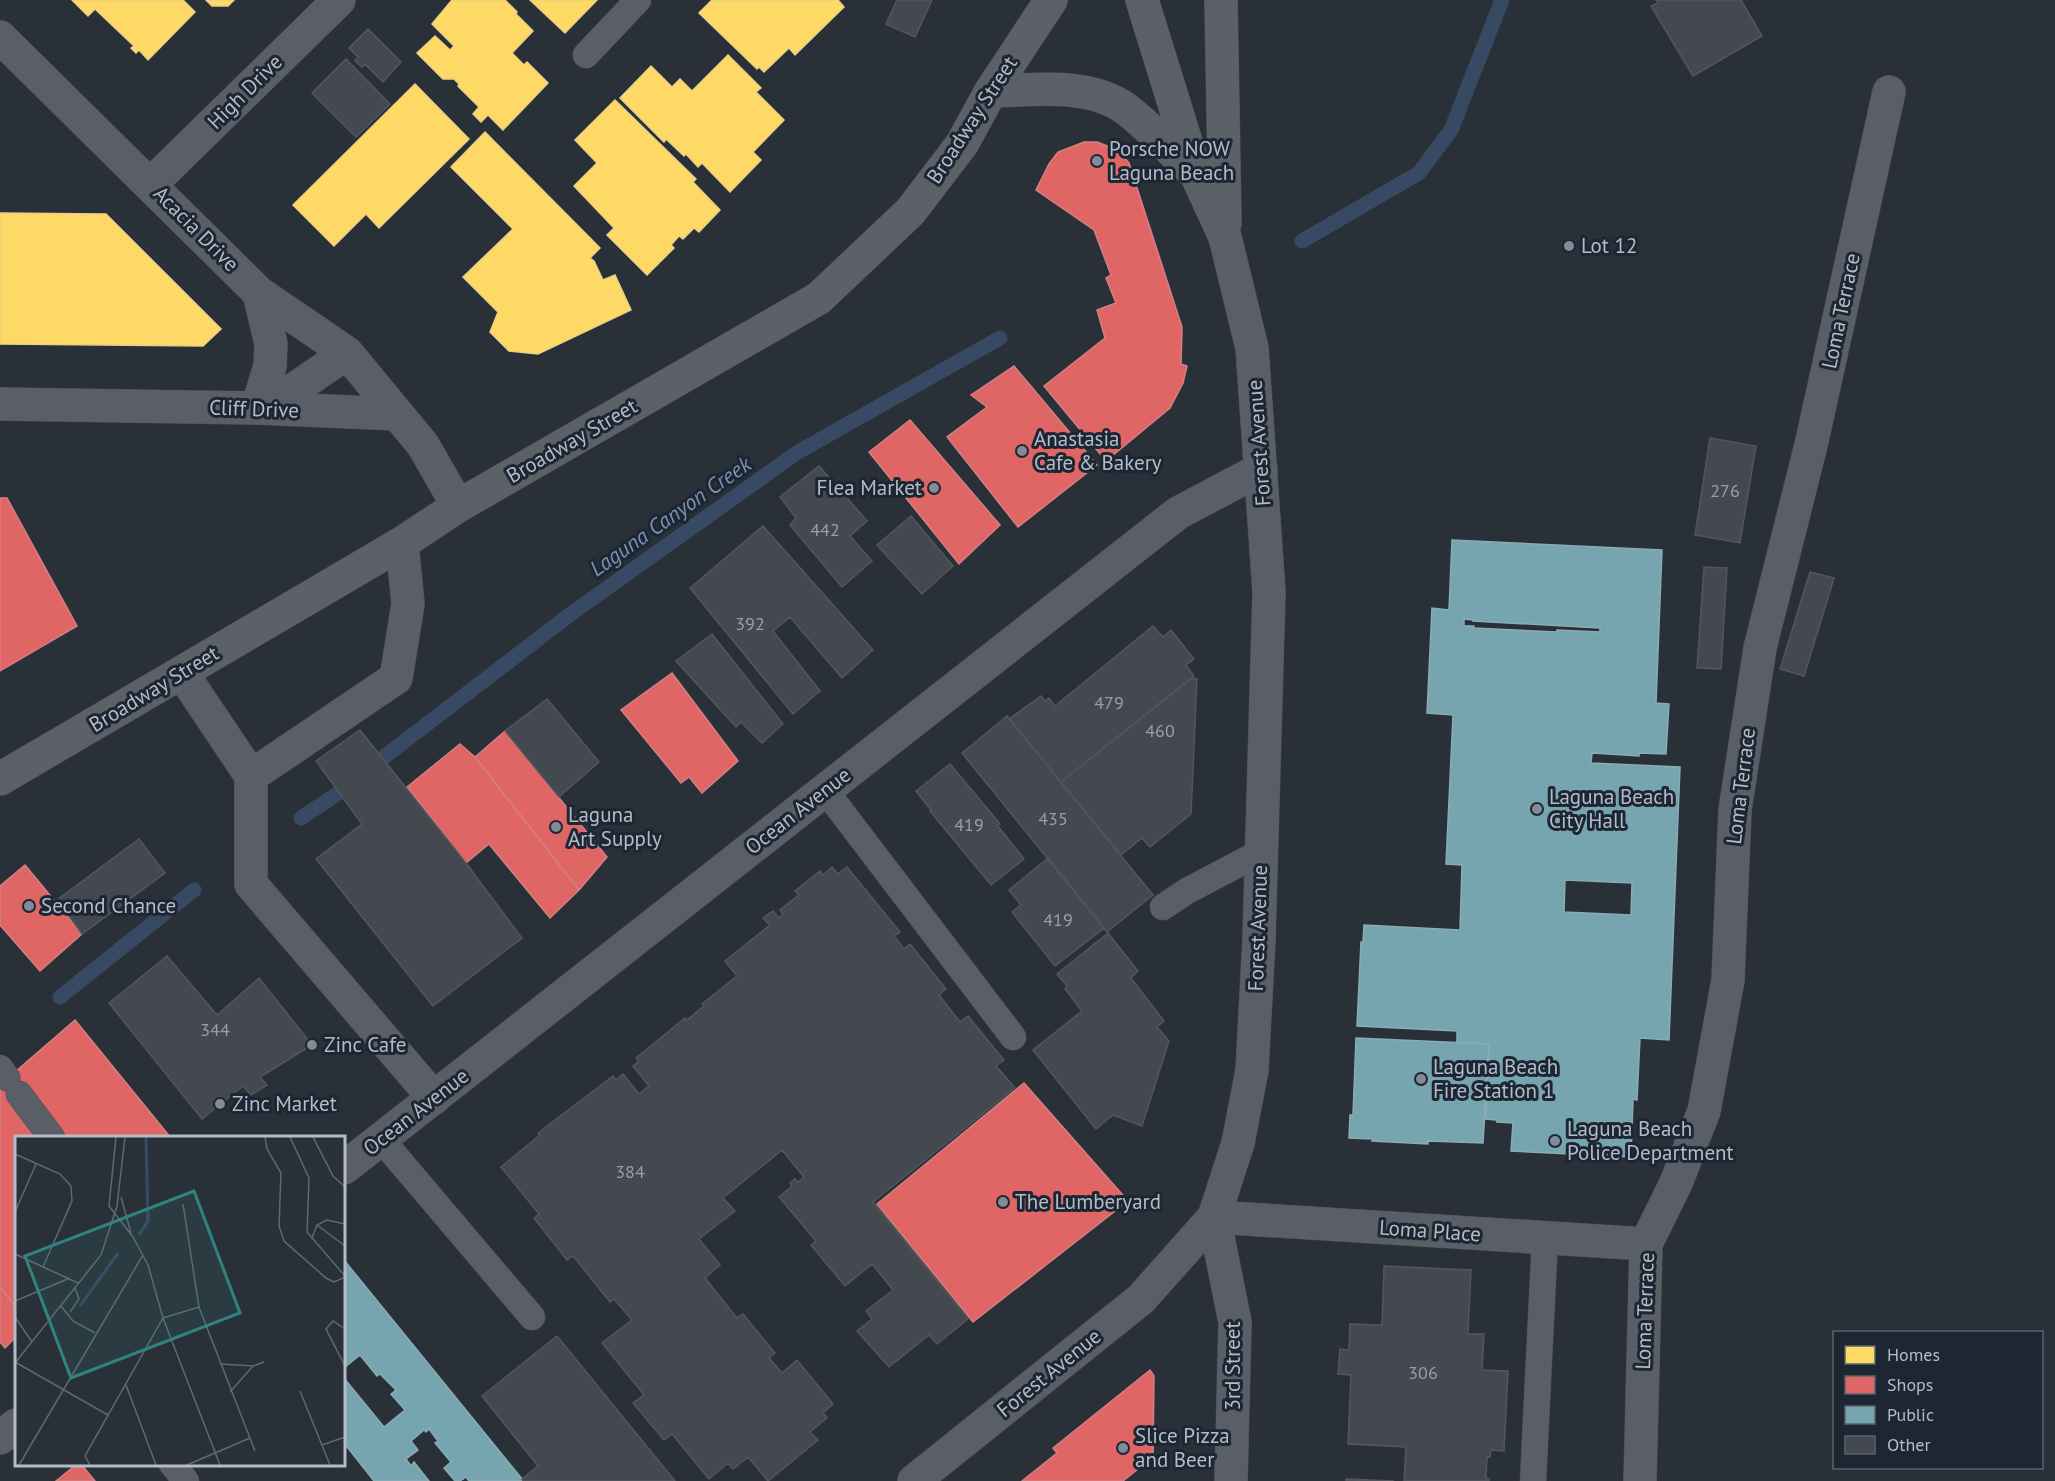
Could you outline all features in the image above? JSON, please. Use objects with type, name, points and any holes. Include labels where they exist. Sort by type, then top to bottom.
[{"type":"main road","name":"Broadway Street","points":[[0,779],[402,543],[458,506],[819,298],[910,212],[962,144],[991,91],[1051,0]]},
{"type":"main road","points":[[1142,0],[1196,174],[1225,237]]},
{"type":"main road","points":[[1221,0],[1225,237]]},
{"type":"main road","points":[[991,91],[1047,89],[1097,95],[1125,108],[1196,174]]},
{"type":"street","name":"High Drive","points":[[151,184],[339,0]]},
{"type":"street","name":"Acacia Drive","points":[[0,37],[259,293],[347,353],[397,414]]},
{"type":"street","name":"Loma Terrace","points":[[1640,1481],[1646,1244],[1676,1183],[1704,1111],[1728,980],[1735,810],[1760,648],[1811,445],[1889,92]]},
{"type":"street","name":"Forest Avenue","points":[[914,1481],[1141,1299],[1214,1217],[1238,1143],[1252,1070],[1269,592],[1252,348],[1225,237]]},
{"type":"street","points":[[257,408],[270,366],[271,344],[259,293]]},
{"type":"street","points":[[257,408],[296,388],[347,353]]},
{"type":"street","name":"Cliff Drive","points":[[0,404],[257,408],[397,414]]},
{"type":"street","points":[[397,414],[423,446],[458,506]]},
{"type":"street","name":"Ocean Avenue","points":[[345,1167],[1178,513],[1261,469]]},
{"type":"street","points":[[251,776],[396,678],[408,604],[402,543]]},
{"type":"street","points":[[182,673],[251,776],[251,884],[434,1098]]},
{"type":"street","name":"Loma Place","points":[[1214,1217],[1646,1244]]},
{"type":"street","name":"3rd Street","points":[[1214,1217],[1235,1322],[1231,1481]]},
{"type":"street","points":[[0,1438],[15,1426]]},
{"type":"lane","points":[[586,55],[638,0]]},
{"type":"lane","points":[[825,790],[1014,1037]]},
{"type":"lane","points":[[1163,907],[1261,852]]},
{"type":"lane","points":[[9,1080],[51,1136]]},
{"type":"lane","points":[[381,1139],[532,1317]]},
{"type":"lane","points":[[1533,1481],[1545,1238]]},
{"type":"lane","points":[[174,1466],[186,1481]]},
{"type":"building: Homes","points":[[72,0],[183,0],[195,12],[148,60],[139,50],[136,53],[131,48],[134,46],[95,9],[88,16]]},
{"type":"building: Homes","points":[[206,0],[234,0],[228,6],[212,6]]},
{"type":"building: Homes","points":[[452,0],[505,0],[533,31],[512,53],[524,65],[527,62],[548,83],[503,130],[488,115],[481,122],[473,114],[479,107],[458,86],[459,84],[454,79],[443,79],[417,53],[435,36],[450,50],[454,46],[432,24]]},
{"type":"building: Homes","points":[[530,0],[597,0],[565,33]]},
{"type":"building: Homes","points":[[712,0],[838,0],[844,7],[795,55],[789,48],[764,72],[759,67],[757,69],[699,13]]},
{"type":"building: Homes","points":[[728,55],[761,88],[756,92],[784,120],[753,152],[761,160],[730,192],[702,163],[698,167],[686,154],[684,156],[666,139],[664,142],[620,98],[651,66],[672,87],[680,79],[692,91]]},
{"type":"building: Homes","points":[[415,84],[469,139],[379,228],[366,214],[334,246],[293,205]]},
{"type":"building: Homes","points":[[615,100],[696,179],[693,182],[720,210],[699,232],[694,228],[683,239],[679,236],[671,245],[674,248],[647,275],[607,235],[614,228],[574,186],[597,163],[575,140]]},
{"type":"building: Homes","points":[[485,132],[600,248],[590,258],[594,261],[603,280],[615,275],[631,310],[538,354],[509,351],[490,332],[498,312],[463,277],[513,229],[451,167]]},
{"type":"building: Homes","points":[[0,213],[106,214],[221,329],[203,346],[0,344]]},
{"type":"building: Shops","points":[[1084,142],[1097,142],[1110,147],[1121,153],[1129,163],[1182,327],[1181,364],[1187,366],[1183,383],[1170,408],[1106,461],[1044,386],[1105,338],[1097,310],[1116,303],[1106,278],[1111,275],[1094,230],[1036,190],[1058,152]]},
{"type":"building: Shops","name":"Anastasia Cafe & Bakery","points":[[1014,366],[1097,465],[1018,527],[947,437],[987,407],[971,395]]},
{"type":"building: Shops","name":"Flea Market","points":[[910,420],[1000,525],[959,564],[869,452]]},
{"type":"building: Shops","points":[[0,498],[7,498],[77,626],[0,671]]},
{"type":"building: Shops","points":[[672,673],[738,761],[702,793],[689,777],[681,783],[621,710]]},
{"type":"building: Shops","name":"Laguna Art Supply","points":[[505,731],[607,857],[579,890],[475,757]]},
{"type":"building: Shops","points":[[460,744],[475,757],[579,890],[550,918],[489,844],[466,863],[407,787]]},
{"type":"building: Shops","name":"Second Chance","points":[[25,865],[82,934],[40,971],[0,925],[0,886]]},
{"type":"building: Shops","points":[[75,1020],[169,1136],[15,1136],[15,1306],[0,1287],[0,1085]]},
{"type":"building: Shops","name":"The Lumberyard","points":[[1024,1083],[1128,1201],[973,1322],[877,1204]]},
{"type":"building: Shops","points":[[0,1287],[15,1306],[15,1338],[5,1348],[0,1342]]},
{"type":"building: Shops","points":[[1150,1370],[1154,1376],[1153,1457],[1123,1481],[1022,1481],[1057,1453],[1053,1448]]},
{"type":"building: Shops","points":[[75,1466],[83,1466],[95,1481],[56,1481]]},
{"type":"building: Public","points":[[1452,540],[1662,550],[1656,703],[1669,704],[1666,754],[1639,753],[1639,756],[1592,753],[1591,763],[1680,767],[1669,1040],[1640,1038],[1637,1100],[1633,1099],[1631,1157],[1511,1151],[1513,1123],[1486,1119],[1489,1044],[1457,1042],[1457,1031],[1357,1026],[1361,942],[1363,942],[1364,925],[1460,930],[1462,865],[1446,864],[1453,715],[1427,713],[1432,608],[1449,610]],"holes":[[[1464,619],[1600,628],[1600,632],[1474,628],[1474,626],[1464,626]],[[1565,880],[1632,883],[1631,915],[1564,912]]]},
{"type":"building: Public","name":"Laguna Beach Fire Station 1","points":[[1356,1038],[1489,1044],[1483,1143],[1428,1141],[1428,1144],[1349,1138],[1350,1115],[1353,1115]]},
{"type":"building: Public","points":[[345,1261],[523,1481],[469,1481],[466,1477],[455,1481],[444,1468],[451,1462],[435,1443],[438,1441],[429,1429],[426,1432],[424,1430],[411,1441],[418,1450],[406,1459],[411,1466],[414,1462],[429,1481],[374,1481],[345,1444],[345,1379],[384,1427],[405,1410],[391,1394],[396,1390],[380,1374],[377,1376],[360,1355],[345,1367]]},
{"type":"building: Other","points":[[897,0],[932,0],[915,37],[886,24]]},
{"type":"building: Other","points":[[1656,0],[1741,0],[1762,36],[1693,76],[1651,6],[1658,3]]},
{"type":"building: Other","points":[[368,29],[401,62],[383,82],[365,64],[362,67],[355,61],[358,57],[349,48]]},
{"type":"building: Other","points":[[346,59],[390,104],[356,137],[312,93]]},
{"type":"building: Other","points":[[1710,438],[1756,446],[1740,543],[1695,535]]},
{"type":"building: Other","points":[[819,466],[867,521],[850,536],[872,561],[842,587],[790,525],[796,518],[780,497]]},
{"type":"building: Other","points":[[911,516],[953,566],[922,594],[877,545]]},
{"type":"building: Other","points":[[763,526],[873,650],[842,678],[790,617],[773,631],[820,691],[793,714],[690,588]]},
{"type":"building: Other","points":[[1704,567],[1727,568],[1721,669],[1697,668]]},
{"type":"building: Other","points":[[1810,572],[1834,578],[1804,676],[1780,669]]},
{"type":"building: Other","points":[[1153,626],[1163,637],[1171,630],[1194,659],[1186,665],[1194,676],[1061,782],[1009,719],[1041,696],[1045,701],[1049,698],[1055,706]]},
{"type":"building: Other","points":[[712,634],[783,724],[762,743],[741,722],[736,727],[676,661]]},
{"type":"building: Other","points":[[1191,678],[1197,679],[1191,814],[1150,847],[1142,838],[1121,855],[1061,782]]},
{"type":"building: Other","points":[[547,699],[599,762],[559,797],[505,731]]},
{"type":"building: Other","points":[[1007,716],[1153,895],[1107,932],[962,753]]},
{"type":"building: Other","points":[[360,730],[466,863],[522,938],[433,1006],[316,859],[362,824],[316,761]]},
{"type":"building: Other","points":[[950,764],[1000,824],[997,825],[1024,859],[991,885],[916,791]]},
{"type":"building: Other","points":[[139,839],[165,873],[82,934],[57,900]]},
{"type":"building: Other","points":[[1048,858],[1104,928],[1055,966],[1012,912],[1021,905],[1009,890]]},
{"type":"building: Other","points":[[832,867],[838,874],[847,867],[900,932],[894,936],[904,949],[910,944],[946,989],[939,995],[960,1022],[968,1016],[1004,1060],[996,1066],[1015,1088],[873,1202],[968,1319],[937,1344],[929,1335],[889,1367],[857,1331],[872,1319],[866,1311],[893,1290],[872,1264],[845,1286],[811,1245],[816,1241],[779,1197],[792,1186],[790,1183],[795,1179],[798,1182],[804,1177],[782,1150],[723,1198],[735,1211],[699,1239],[720,1265],[705,1278],[737,1318],[743,1314],[775,1353],[769,1358],[782,1373],[797,1360],[833,1404],[823,1413],[827,1418],[810,1432],[818,1440],[768,1481],[748,1457],[733,1469],[728,1463],[709,1479],[672,1434],[664,1440],[633,1403],[644,1395],[602,1343],[632,1320],[614,1299],[610,1302],[573,1256],[567,1260],[534,1218],[539,1214],[501,1167],[540,1135],[538,1133],[613,1076],[616,1080],[623,1074],[639,1094],[649,1086],[633,1066],[639,1061],[636,1058],[685,1018],[687,1020],[704,1006],[702,1004],[737,976],[725,961],[770,925],[763,918],[773,911],[779,918],[783,914],[780,910],[799,895],[795,891],[820,871],[823,875]]},
{"type":"building: Other","points":[[1108,933],[1138,971],[1131,978],[1164,1021],[1157,1027],[1169,1041],[1142,1126],[1113,1115],[1096,1129],[1033,1050],[1082,1011],[1057,974]]},
{"type":"building: Other","points":[[167,956],[217,1015],[259,978],[312,1045],[260,1077],[267,1085],[251,1095],[243,1086],[202,1119],[109,1003]]},
{"type":"building: Other","points":[[1384,1266],[1471,1270],[1468,1334],[1484,1334],[1482,1370],[1508,1371],[1504,1451],[1491,1450],[1490,1457],[1487,1456],[1486,1478],[1489,1481],[1404,1481],[1406,1447],[1348,1444],[1351,1375],[1338,1374],[1340,1349],[1349,1350],[1350,1324],[1382,1325]]},
{"type":"building: Other","points":[[557,1336],[675,1481],[523,1481],[522,1479],[538,1466],[482,1396]]},
{"type":"building: Other","points":[[1346,1479],[1394,1481],[1346,1481]]},
{"type":"waterway","name":"Laguna Canyon Creek","points":[[1302,241],[1419,173],[1451,130],[1502,0]]},
{"type":"waterway","name":"Laguna Canyon Creek","points":[[384,757],[572,613],[798,452],[1000,338]]},
{"type":"waterway","points":[[301,818],[337,794]]},
{"type":"waterway","points":[[60,997],[194,890]]},
{"type":"place","name":"Porsche NOW Laguna Beach","points":[[1097,161]]},
{"type":"place","name":"Lot 12","points":[[1569,246]]},
{"type":"place","name":"Anastasia Cafe & Bakery","points":[[1022,451]]},
{"type":"place","name":"Flea Market","points":[[934,488]]},
{"type":"place","name":"Laguna Beach City Hall","points":[[1537,809]]},
{"type":"place","name":"Laguna Art Supply","points":[[556,827]]},
{"type":"place","name":"Second Chance","points":[[29,906]]},
{"type":"place","name":"Zinc Cafe","points":[[312,1045]]},
{"type":"place","name":"Laguna Beach Fire Station 1","points":[[1421,1079]]},
{"type":"place","name":"Zinc Market","points":[[220,1104]]},
{"type":"place","name":"Laguna Beach Police Department","points":[[1555,1141]]},
{"type":"place","name":"The Lumberyard","points":[[1003,1202]]},
{"type":"place","name":"Slice Pizza and Beer","points":[[1123,1448]]}]
